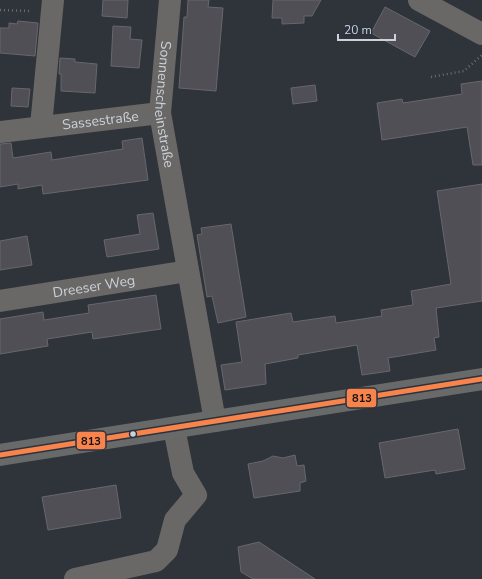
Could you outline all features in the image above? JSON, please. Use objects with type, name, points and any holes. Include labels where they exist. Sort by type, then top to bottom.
[{"type":"main road","points":[[0,455],[482,379]]},
{"type":"street","name":"Sonnenscheinstraße","points":[[170,0],[160,112],[215,421]]},
{"type":"street","points":[[419,0],[482,34]]},
{"type":"street","name":"Sassestraße","points":[[41,126],[52,6]]},
{"type":"street","name":"Sassestraße","points":[[0,132],[160,112]]},
{"type":"street","name":"Dreeser Weg","points":[[0,301],[188,271]]},
{"type":"street","points":[[75,579],[156,561],[167,550],[175,520],[196,495],[183,473],[174,428]]},
{"type":"path","points":[[0,10],[52,6]]},
{"type":"path","points":[[431,77],[464,70],[482,55]]},
{"type":"building","points":[[103,0],[128,0],[127,18],[102,16]]},
{"type":"building","points":[[188,0],[209,0],[208,7],[223,8],[216,91],[179,88],[184,17],[187,17]]},
{"type":"building","points":[[273,0],[321,0],[312,16],[304,16],[304,23],[282,24],[282,18],[272,18]]},
{"type":"building","points":[[385,7],[430,31],[415,57],[371,33]]},
{"type":"building","points":[[18,21],[38,23],[35,56],[0,53],[0,28],[9,28],[9,23],[17,24]]},
{"type":"building","points":[[113,26],[131,27],[130,39],[142,40],[139,68],[111,66]]},
{"type":"building","points":[[60,58],[75,59],[75,62],[97,64],[95,93],[61,91],[61,74],[59,74]]},
{"type":"building","points":[[482,81],[482,165],[473,165],[467,127],[382,140],[377,103],[402,99],[403,103],[462,94],[461,84]]},
{"type":"building","points":[[315,85],[317,101],[293,104],[291,88]]},
{"type":"building","points":[[12,88],[30,89],[28,107],[11,106]]},
{"type":"building","points":[[142,138],[148,180],[43,194],[42,185],[18,189],[18,184],[0,187],[0,144],[11,143],[13,158],[51,152],[52,160],[123,149],[122,141]]},
{"type":"building","points":[[482,184],[482,301],[436,308],[439,337],[434,338],[436,350],[388,358],[390,371],[362,375],[357,345],[298,355],[298,358],[265,364],[266,384],[225,390],[221,365],[242,362],[236,322],[291,313],[293,322],[335,316],[336,323],[382,316],[381,310],[413,305],[411,291],[451,284],[437,191]]},
{"type":"building","points":[[153,213],[159,249],[107,257],[104,240],[140,234],[137,215]]},
{"type":"building","points":[[231,224],[246,317],[218,323],[212,296],[207,297],[197,235],[202,234],[201,228]]},
{"type":"building","points":[[27,236],[32,265],[0,270],[0,241]]},
{"type":"building","points":[[156,295],[161,329],[93,339],[92,332],[47,339],[48,346],[0,354],[0,319],[43,312],[44,320],[89,313],[88,305]]},
{"type":"building","points":[[458,429],[465,469],[436,474],[435,470],[385,478],[379,443]]},
{"type":"building","points":[[295,455],[297,466],[304,465],[306,481],[300,483],[300,491],[254,498],[248,464],[263,461],[273,456],[283,458]]},
{"type":"building","points":[[116,485],[121,518],[48,530],[42,497]]},
{"type":"building","points":[[259,542],[315,579],[253,579],[241,572],[238,547]]},
{"type":"transit line","name":"813","points":[[0,455],[482,379]]}]
